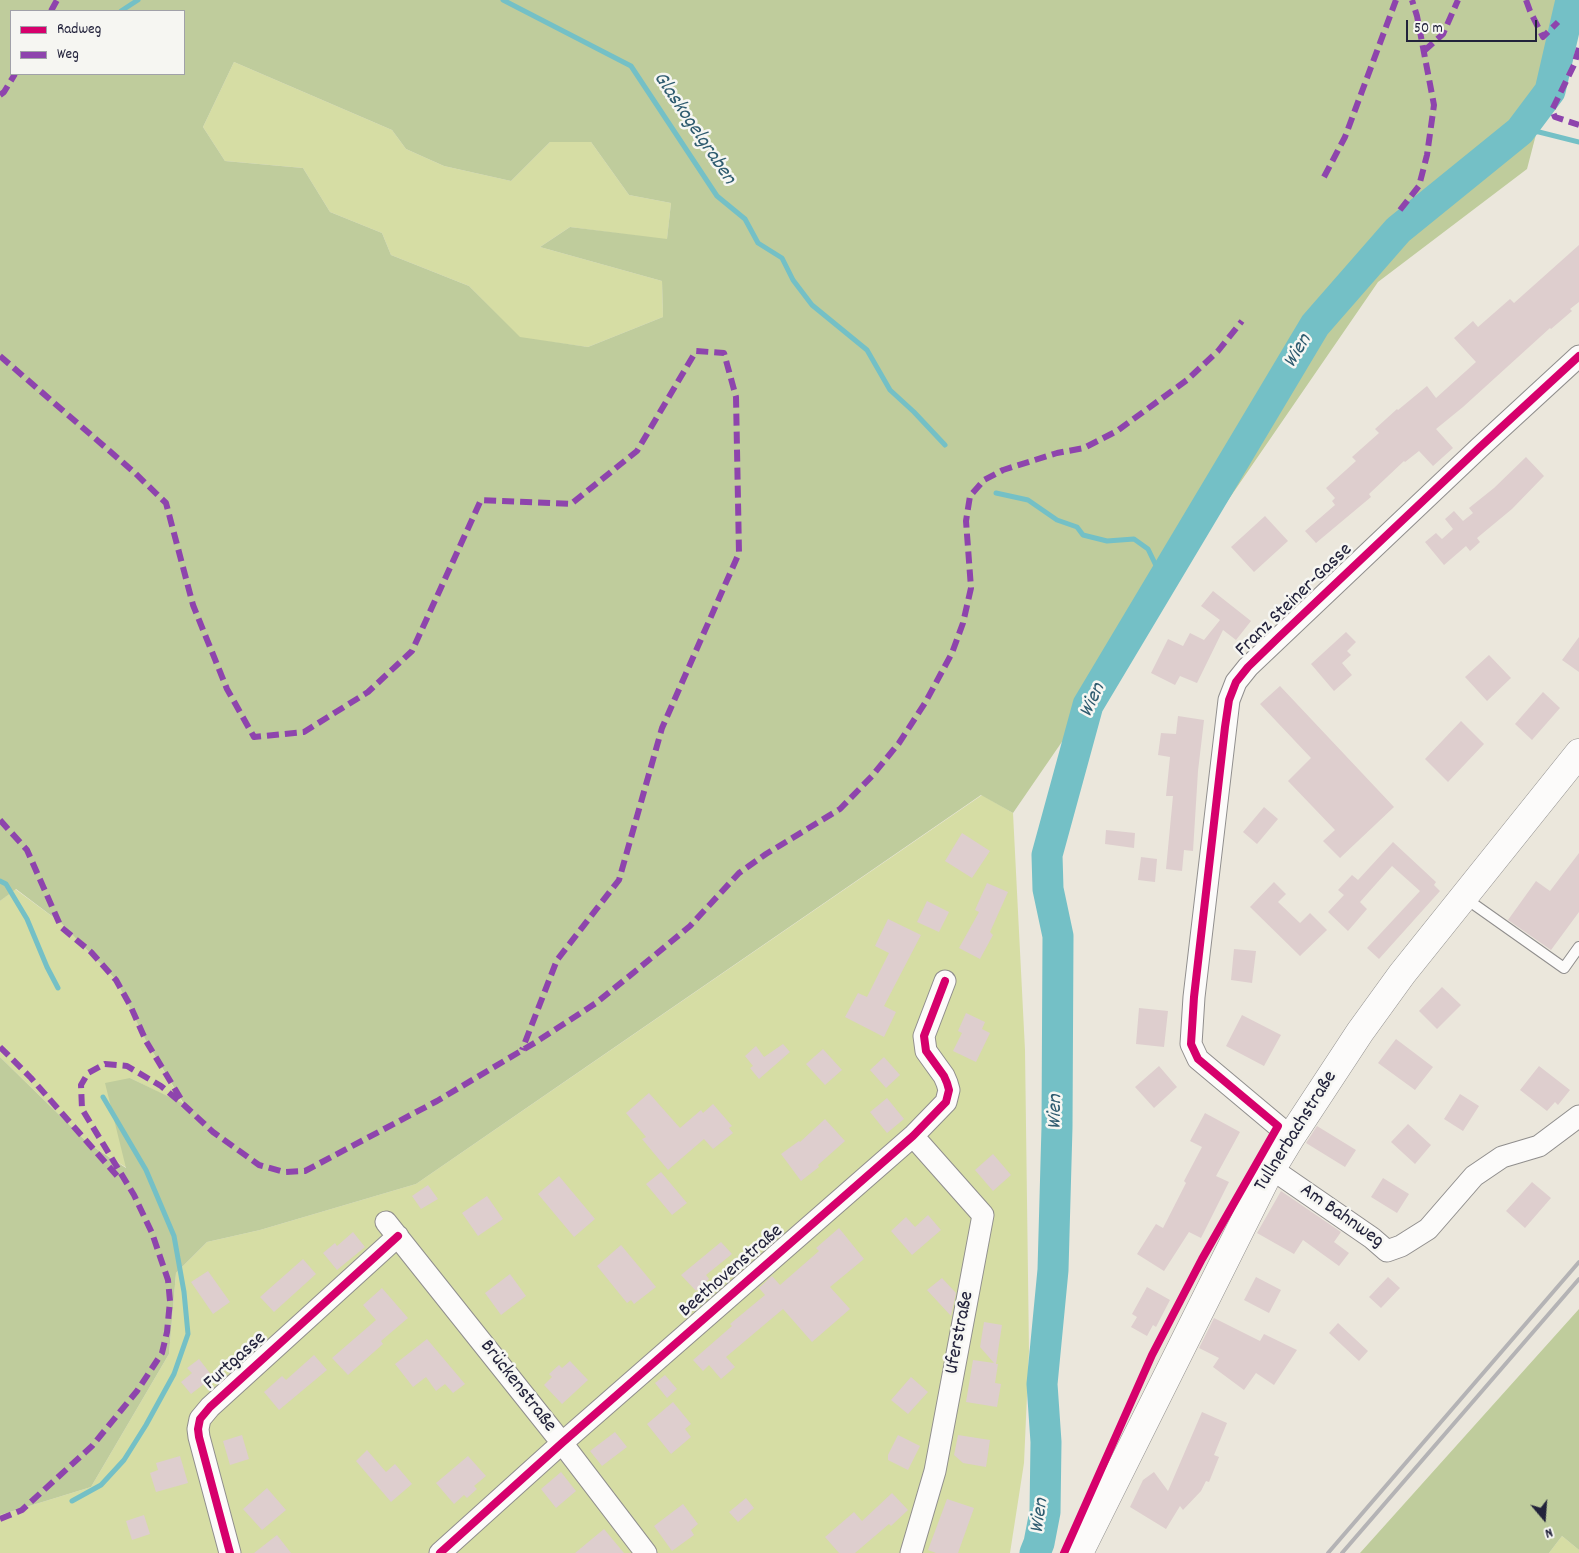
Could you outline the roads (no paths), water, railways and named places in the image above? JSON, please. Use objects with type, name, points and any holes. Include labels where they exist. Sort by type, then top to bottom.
[{"type":"main road","name":"Tullnerbachstraße","points":[[1079,1553],[1272,1169],[1291,1137],[1360,1032],[1402,974],[1579,753]]},
{"type":"street","name":"Franz Steiner-Gasse","points":[[1291,1137],[1198,1058],[1191,1044],[1194,997],[1224,736],[1230,700],[1236,682],[1248,667],[1579,356]]},
{"type":"street","name":"Beethovenstraße","points":[[440,1553],[562,1443],[913,1136],[946,1102],[948,1090],[944,1076],[926,1051],[924,1041],[924,1036],[945,981]]},
{"type":"street","name":"Am Bahnweg","points":[[1272,1169],[1372,1238],[1387,1251],[1401,1246],[1428,1229],[1474,1176],[1502,1157],[1539,1146],[1579,1116]]},
{"type":"street","name":"Uferstraße","points":[[911,1553],[935,1471],[983,1215],[913,1136]]},
{"type":"street","name":"Brückenstraße","points":[[392,1229],[562,1443],[646,1553]]},
{"type":"street","name":"Furtgasse","points":[[230,1553],[199,1437],[200,1419],[392,1229]]},
{"type":"lane","points":[[1463,897],[1564,968],[1579,947]]},
{"type":"waterway","name":"Glaskogelgraben","points":[[123,10],[138,0]]},
{"type":"waterway","name":"Glaskogelgraben","points":[[503,0],[631,66],[717,196],[745,219],[758,243],[782,258],[793,280],[812,305],[867,350],[890,390],[945,445]]},
{"type":"waterway","name":"Wien","points":[[1035,1553],[1039,1543],[1045,1512],[1046,1442],[1042,1384],[1053,1270],[1057,1127],[1058,936],[1048,889],[1047,855],[1088,705],[1315,325],[1398,230],[1520,131],[1550,91],[1571,0]]},
{"type":"waterway","points":[[1520,131],[1539,132],[1579,142]]},
{"type":"waterway","name":"Glaskogelgraben","points":[[996,493],[1028,500],[1057,520],[1077,527],[1083,535],[1107,541],[1134,539],[1148,549],[1163,580]]},
{"type":"waterway","points":[[0,881],[6,884],[27,919],[58,988]]},
{"type":"waterway","points":[[72,1501],[101,1485],[124,1460],[174,1374],[188,1334],[184,1292],[174,1236],[146,1170],[103,1097]]},
{"type":"railway","points":[[1328,1553],[1579,1262]]},
{"type":"railway","points":[[1342,1553],[1579,1279]]}]
